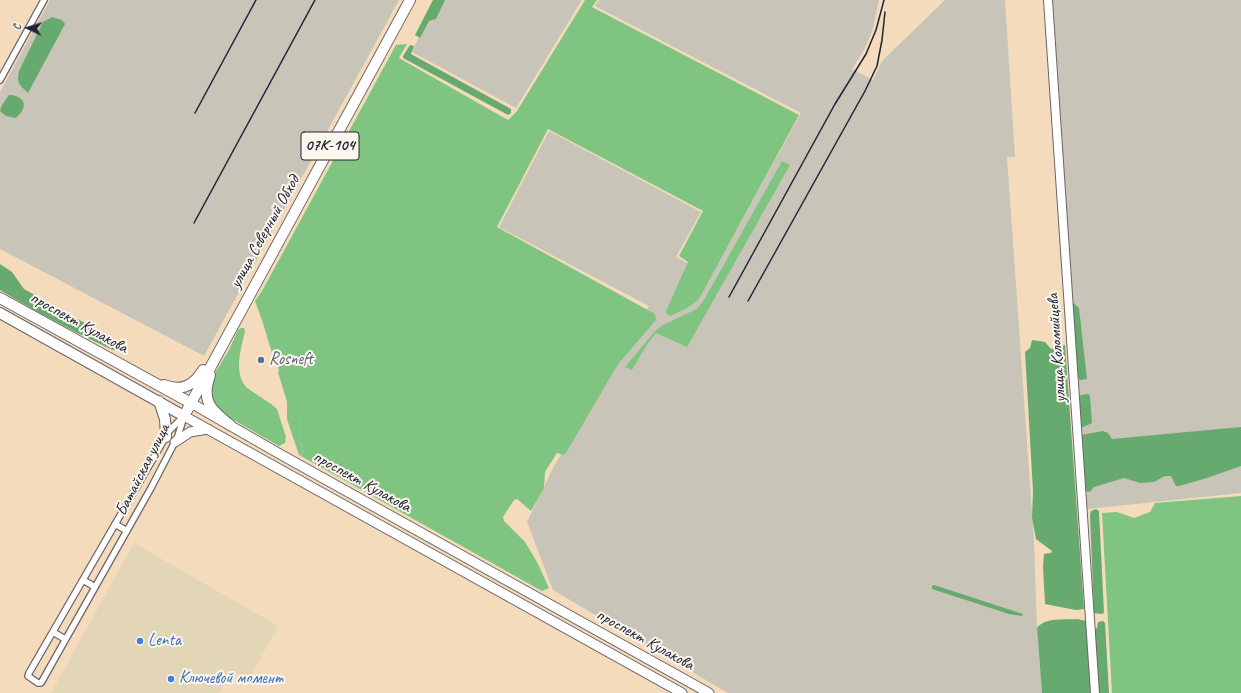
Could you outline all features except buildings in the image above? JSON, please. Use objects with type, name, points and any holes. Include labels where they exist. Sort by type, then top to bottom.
[{"type":"highway","name":"улица Северный Обход","points":[[184,416],[410,0]]},
{"type":"highway","name":"проспект Кулакова","points":[[0,298],[191,403]]},
{"type":"highway","name":"проспект Кулакова","points":[[0,313],[184,416]]},
{"type":"highway","points":[[142,376],[169,387],[181,388],[191,384],[200,376],[204,368],[211,365],[210,376],[206,386],[206,394],[211,408],[230,425]]},
{"type":"highway","points":[[159,401],[165,419],[166,437]]},
{"type":"main road","name":"проспект Кулакова","points":[[191,403],[709,693]]},
{"type":"main road","name":"проспект Кулакова","points":[[184,416],[682,693]]},
{"type":"main road","points":[[175,442],[190,432],[208,429]]},
{"type":"street","points":[[0,80],[44,0]]},
{"type":"street","name":"улица Коломийцева","points":[[1048,0],[1095,693]]},
{"type":"street","name":"Батайская улица","points":[[184,416],[178,436],[127,531],[41,683],[38,684],[28,676],[169,431],[184,416]]},
{"type":"street","points":[[115,524],[127,531]]},
{"type":"street","points":[[83,580],[95,587]]},
{"type":"street","points":[[53,632],[65,639]]},
{"type":"shaded area","points":[[50,0],[399,0],[204,356],[0,249],[0,92]]},
{"type":"shaded area","points":[[438,0],[582,0],[516,108],[412,52]]},
{"type":"shaded area","points":[[599,0],[879,0],[872,32],[863,52],[852,69],[873,80],[882,61],[945,0],[1005,0],[1015,157],[1007,157],[1034,542],[1037,628],[1042,693],[728,693],[553,590],[527,522],[553,468],[649,306],[499,227],[549,131],[701,212],[676,257],[711,276],[801,113],[595,6]]},
{"type":"shaded area","points":[[1052,0],[1241,0],[1241,493],[1087,509]]},
{"type":"shaded area","points":[[134,543],[278,626],[249,679],[231,671],[219,693],[51,693]]},
{"type":"green space","points":[[433,0],[445,0],[436,19],[429,21],[420,38],[415,35]]},
{"type":"green space","points":[[585,0],[597,0],[592,7],[799,115],[700,297],[690,306],[670,316],[666,313],[666,311],[688,262],[679,256],[703,211],[548,129],[497,227],[655,314],[656,320],[619,363],[566,453],[564,455],[557,453],[545,472],[544,488],[531,511],[517,499],[514,500],[503,517],[504,521],[525,542],[537,562],[549,588],[542,591],[301,456],[304,449],[300,456],[287,419],[287,402],[278,372],[277,363],[275,363],[255,301],[262,291],[396,45],[407,44],[399,58],[508,120],[517,111]]},
{"type":"green space","points":[[52,17],[62,20],[65,24],[28,93],[19,84],[19,71],[43,22]]},
{"type":"green space","points":[[410,45],[414,46],[411,54],[511,109],[511,113],[508,115],[403,58]]},
{"type":"green space","points":[[9,95],[19,97],[24,104],[22,111],[16,118],[6,116],[0,111]]},
{"type":"green space","points":[[782,161],[790,165],[687,347],[656,333],[646,346],[632,370],[625,367],[656,330],[663,325],[697,309],[704,300]]},
{"type":"green space","points":[[0,264],[12,272],[24,289],[115,340],[119,344],[118,349],[113,350],[84,336],[0,290]]},
{"type":"green space","points":[[1074,303],[1079,308],[1087,379],[1080,380],[1077,377],[1072,304]]},
{"type":"green space","points":[[244,328],[245,331],[239,361],[240,375],[247,388],[277,409],[286,437],[285,443],[279,446],[225,415],[212,400],[210,394],[215,373],[229,350],[238,330]]},
{"type":"green space","points":[[1032,340],[1045,342],[1051,349],[1065,345],[1084,609],[1076,610],[1045,604],[1043,567],[1044,554],[1051,553],[1052,551],[1036,539],[1032,518],[1033,491],[1025,352],[1030,348]]},
{"type":"green space","points":[[1088,394],[1090,396],[1092,423],[1083,427],[1080,426],[1079,398],[1081,395]]},
{"type":"green space","points":[[1241,427],[1241,466],[1179,486],[1176,486],[1171,476],[1165,476],[1154,482],[1140,483],[1124,478],[1094,487],[1090,492],[1085,491],[1081,435],[1103,431],[1108,433],[1112,439]]},
{"type":"green space","points":[[1241,496],[1241,693],[1112,693],[1102,513],[1117,512],[1134,518],[1150,512],[1155,503]]},
{"type":"green space","points":[[1096,509],[1099,511],[1104,613],[1101,614],[1094,613],[1090,515],[1091,511]]},
{"type":"green space","points":[[934,585],[1023,614],[1022,616],[1009,614],[932,589],[932,586]]},
{"type":"green space","points":[[1061,619],[1077,619],[1086,621],[1092,693],[1042,693],[1037,628],[1045,622]]},
{"type":"green space","points":[[1103,621],[1105,623],[1109,693],[1098,693],[1094,631],[1097,628],[1098,622]]},
{"type":"railway","points":[[195,113],[256,0]]},
{"type":"railway","points":[[194,223],[315,0]]},
{"type":"railway","points":[[729,297],[835,104],[866,54],[876,30],[884,0]]},
{"type":"railway","points":[[748,301],[865,91],[877,66],[885,12]]},
{"type":"place","name":"Rosneft","points":[[261,360]]},
{"type":"place","name":"Lenta","points":[[140,641]]},
{"type":"place","name":"Ключевой момент","points":[[171,679]]}]
